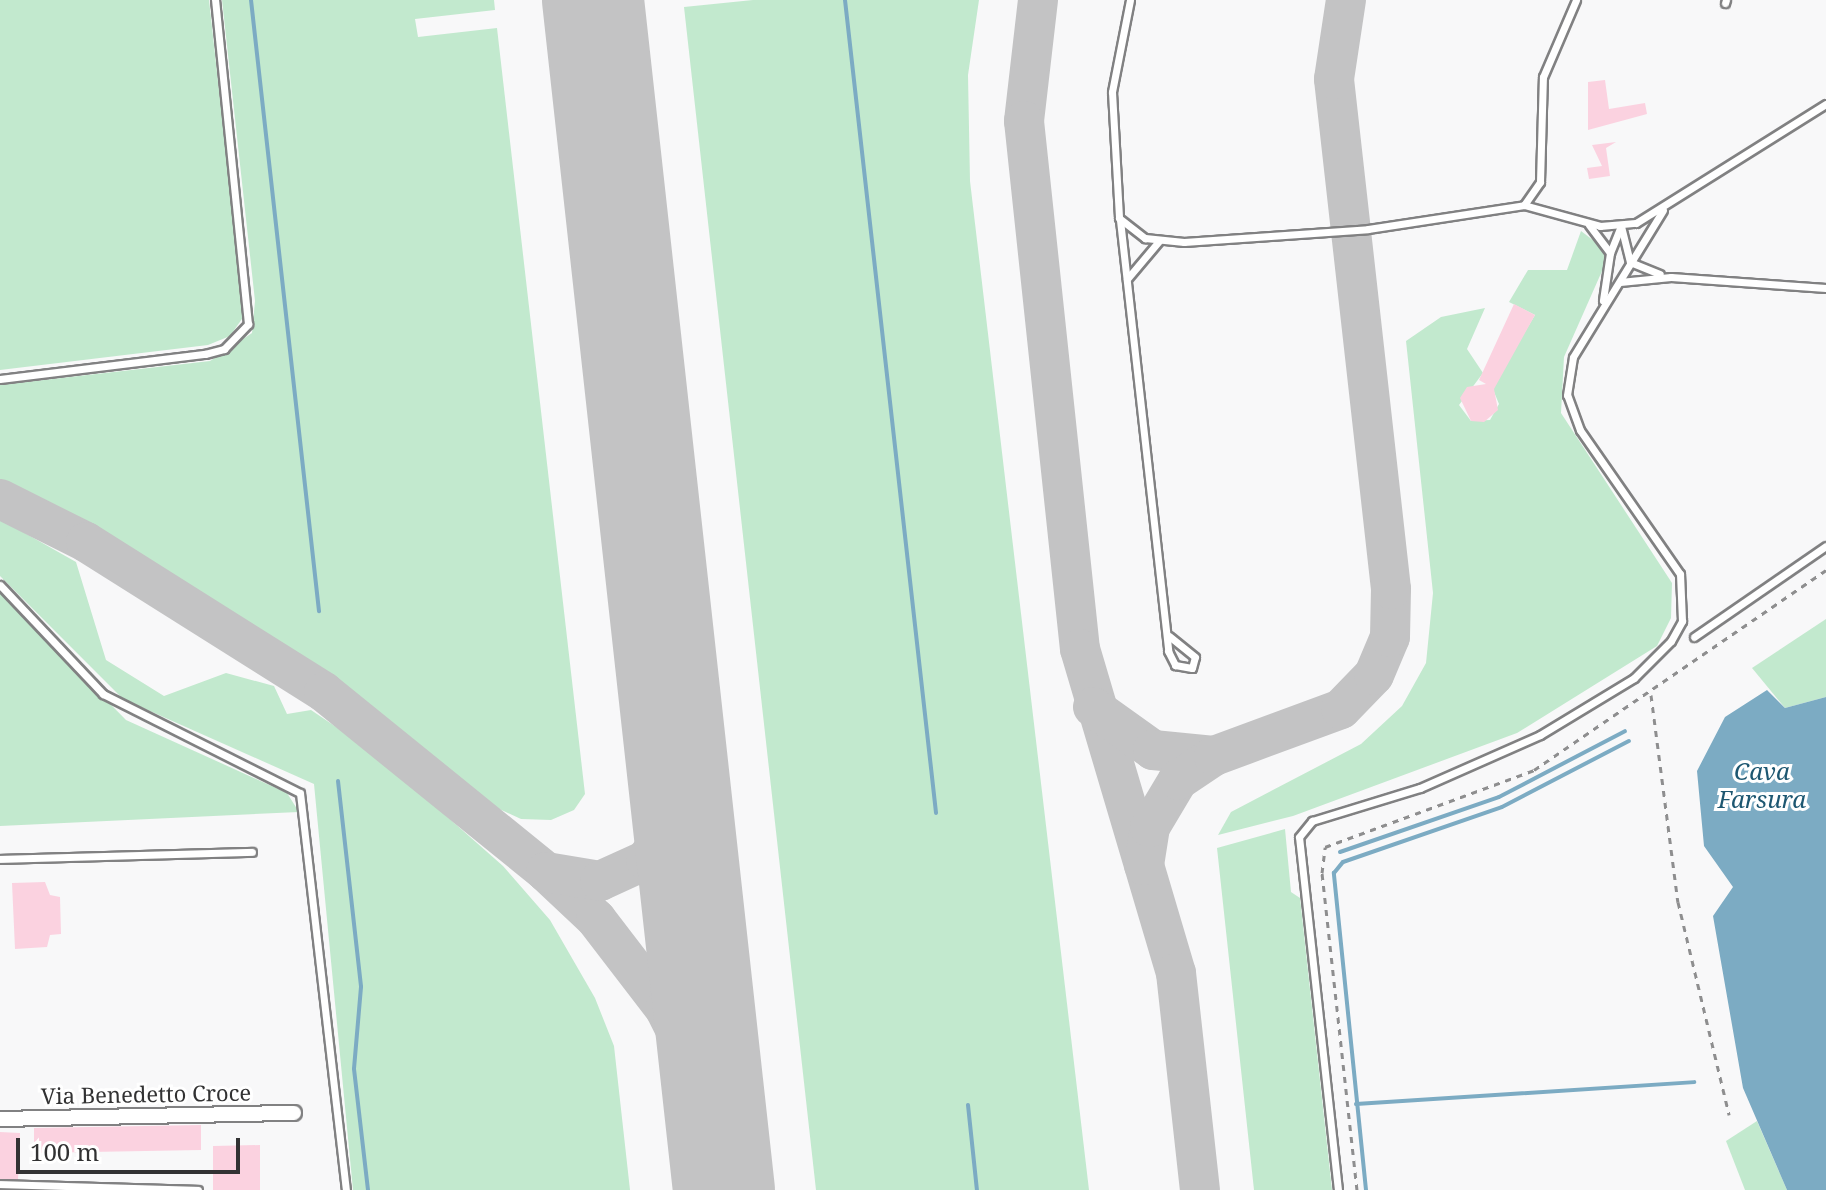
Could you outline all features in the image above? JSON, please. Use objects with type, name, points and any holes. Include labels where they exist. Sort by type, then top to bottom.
[{"type":"street","name":"Via Benedetto Croce","points":[[0,1119],[294,1113]]},
{"type":"lane","points":[[0,379],[205,354],[224,349],[248,324],[215,0]]},
{"type":"lane","points":[[1130,0],[1112,92],[1119,218],[1127,279],[1169,636],[1172,661],[1192,668],[1195,657],[1169,636]]},
{"type":"lane","points":[[1524,205],[1540,182],[1543,77],[1576,0]]},
{"type":"lane","points":[[1119,218],[1159,241],[1368,229],[1524,205],[1588,223],[1621,226],[1663,210],[1826,104]]},
{"type":"lane","points":[[1338,1190],[1299,837],[1304,825],[1420,788],[1540,735],[1655,661],[1682,621],[1680,574],[1672,553],[1580,430],[1567,395],[1573,357],[1601,306],[1620,282],[1663,210]]},
{"type":"lane","points":[[1588,223],[1610,253]]},
{"type":"lane","points":[[1601,306],[1610,253],[1621,226]]},
{"type":"lane","points":[[1621,226],[1630,262]]},
{"type":"lane","points":[[1127,279],[1159,241]]},
{"type":"lane","points":[[1630,262],[1671,277]]},
{"type":"lane","points":[[1620,282],[1671,277],[1826,288]]},
{"type":"lane","points":[[1694,637],[1826,546]]},
{"type":"lane","points":[[0,585],[103,694],[300,793],[346,1190]]},
{"type":"lane","points":[[0,859],[252,852]]},
{"type":"lane","points":[[0,1184],[198,1190]]},
{"type":"path","points":[[1357,1190],[1322,873],[1325,847],[1534,770],[1651,694],[1826,570]]},
{"type":"path","points":[[1651,694],[1678,902],[1729,1115]]},
{"type":"green space","points":[[0,0],[209,0],[244,316],[230,336],[208,345],[0,370]]},
{"type":"green space","points":[[222,0],[494,0],[495,10],[415,19],[418,37],[497,28],[585,794],[574,810],[551,820],[521,819],[495,807],[281,644],[0,482],[0,385],[210,361],[252,333],[255,301]]},
{"type":"green space","points":[[753,0],[979,0],[968,75],[970,181],[1089,1190],[816,1190],[684,7]]},
{"type":"green space","points":[[1581,231],[1602,247],[1606,262],[1564,357],[1561,413],[1672,583],[1671,618],[1657,646],[1517,733],[1293,816],[1218,835],[1231,812],[1361,744],[1402,706],[1426,663],[1433,593],[1406,341],[1441,317],[1485,308],[1467,349],[1483,373],[1459,405],[1471,421],[1490,420],[1499,404],[1492,387],[1535,315],[1509,302],[1528,270],[1567,270]]},
{"type":"green space","points":[[0,519],[76,562],[106,660],[164,696],[226,673],[274,686],[287,714],[311,710],[376,754],[503,866],[550,920],[595,998],[614,1046],[630,1190],[353,1190],[314,784],[123,699],[0,576]]},
{"type":"green space","points":[[0,592],[126,720],[287,793],[299,812],[0,826]]},
{"type":"green space","points":[[1826,619],[1826,697],[1785,708],[1752,668]]},
{"type":"green space","points":[[1285,829],[1291,892],[1300,898],[1332,1190],[1254,1190],[1217,848]]},
{"type":"green space","points":[[1757,1121],[1787,1190],[1745,1190],[1726,1141]]},
{"type":"water","name":"Cava Farsura","points":[[1767,690],[1785,708],[1826,697],[1826,1190],[1787,1190],[1743,1088],[1713,916],[1733,887],[1704,846],[1697,771],[1725,717]]},
{"type":"building","points":[[1605,80],[1609,109],[1645,103],[1647,114],[1588,130],[1588,82]]},
{"type":"building","points":[[1616,142],[1606,148],[1610,176],[1589,179],[1587,168],[1602,166],[1592,145]]},
{"type":"building","points":[[1514,304],[1535,315],[1494,389],[1498,410],[1484,422],[1471,421],[1460,398],[1467,387],[1486,384],[1479,380]]},
{"type":"building","points":[[45,882],[50,895],[60,897],[61,934],[50,935],[47,947],[15,949],[12,883]]},
{"type":"building","points":[[201,1125],[201,1150],[34,1153],[34,1128]]},
{"type":"building","points":[[0,1132],[20,1133],[18,1180],[0,1179]]},
{"type":"building","points":[[260,1145],[260,1190],[213,1190],[213,1146]]},
{"type":"waterway","points":[[251,0],[319,611]]},
{"type":"waterway","points":[[845,0],[936,813]]},
{"type":"waterway","points":[[1340,852],[1499,797],[1625,731]]},
{"type":"waterway","points":[[1366,1190],[1334,873],[1343,862],[1502,807],[1629,741]]},
{"type":"waterway","points":[[338,781],[361,987],[354,1069],[368,1190]]},
{"type":"waterway","points":[[1356,1104],[1694,1082]]},
{"type":"waterway","points":[[968,1105],[977,1190]]},
{"type":"taxiway","points":[[604,107],[607,0]]},
{"type":"taxiway","points":[[1038,0],[1024,121],[1080,649],[1176,973],[1200,1190]]},
{"type":"taxiway","points":[[1144,865],[1150,827],[1178,780],[1214,756],[1341,709],[1374,675],[1390,637],[1391,589],[1334,79],[1346,0]]},
{"type":"taxiway","points":[[0,499],[86,542],[324,692],[546,872],[596,919],[665,1009],[690,1059],[723,1179]]},
{"type":"taxiway","points":[[1093,707],[1153,750],[1214,756]]},
{"type":"taxiway","points":[[546,872],[600,881],[646,860],[674,821],[676,757]]},
{"type":"runway","points":[[593,0],[724,1190]]}]
